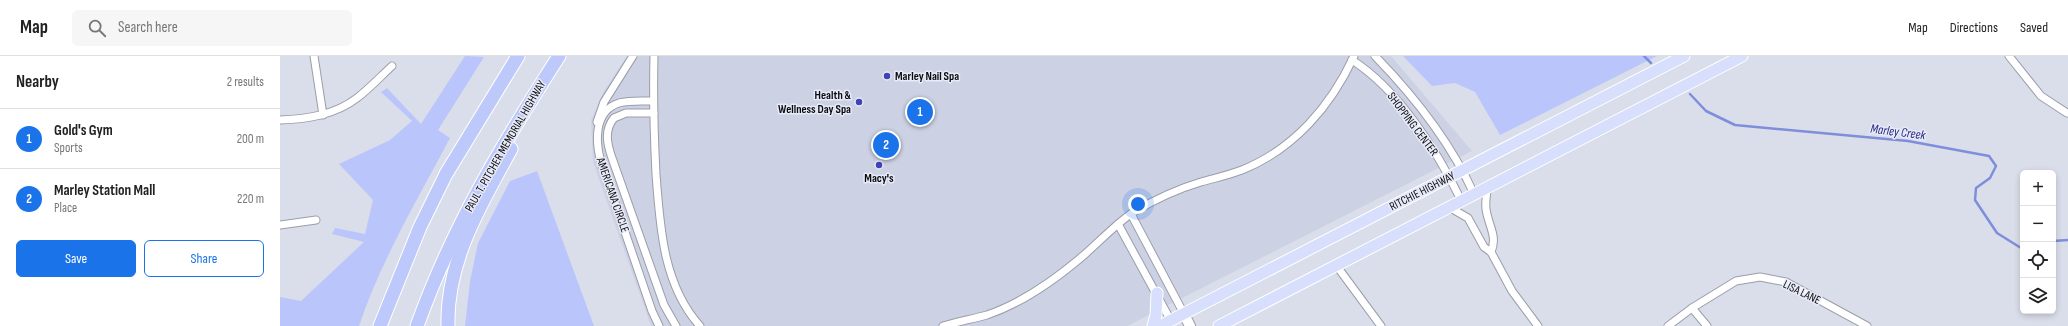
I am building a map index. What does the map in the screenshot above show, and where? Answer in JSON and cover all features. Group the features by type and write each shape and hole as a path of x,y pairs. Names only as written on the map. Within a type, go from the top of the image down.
{"highway":[{"path":"380,326 405,262 446,174 518,56"},
{"name":"PAUL T. PITCHER MEMORIAL HIGHWAY","path":"417,326 431,287 479,185 559,56"},
{"path":"448,326 450,296 464,241 549,71"}],"main road":[{"name":"RITCHIE HIGHWAY","path":"1160,326 1172,323 1184,314 1684,56"},
{"path":"1219,326 1742,56"},
{"path":"1152,326 1156,314 1157,293"},
{"path":"1184,314 1190,326"}],"street":[{"path":"314,56 323,115"},
{"path":"596,140 596,123 599,112 634,56"},
{"path":"654,56 653,100 661,236 677,290 683,304 700,326"},
{"name":"SHOPPING CENTER","path":"1375,56 1436,127 1463,170 1474,194"},
{"path":"2009,56 2041,96 2066,113"},
{"path":"942,326 987,314 1008,306 1033,292 1079,259 1118,224 1132,214 1176,191 1242,170 1280,150 1315,119 1329,99 1353,58"},
{"name":"SHOPPING CENTER","path":"1353,58 1376,77 1406,112 1435,150 1461,200"},
{"path":"280,120 323,115 357,98 392,66"},
{"name":"AMERICANA CIRCLE","path":"653,100 620,103 613,106 601,118 596,140 601,162 652,311 659,326"},
{"name":"AMERICANA CIRCLE","path":"654,113 626,113 614,118 607,131 607,139 612,158 664,305 676,326"},
{"path":"1487,187 1486,210 1491,223 1494,238 1494,246 1491,252"},
{"path":"1449,207 1468,218 1484,247 1491,252 1512,291 1538,326"},
{"path":"1132,214 1184,314"},
{"path":"280,225 316,220"},
{"path":"1118,224 1172,323"},
{"path":"1336,265 1381,326"},
{"name":"LISA LANE","path":"1668,326 1692,308 1736,281 1760,277 1786,282 1867,326"},
{"path":"1692,308 1707,326"}],"shaded area":[{"path":"465,56 484,57 438,130 450,138 389,254 368,301 359,326 280,326 280,297 301,301 364,242 332,234 335,228 365,234 373,200 339,164 390,140 412,121 381,92 387,88 421,124"},
{"path":"627,56 1391,56 1472,151 1127,326 651,326 593,162 591,120 604,91"},
{"path":"1403,56 1657,56 1500,135 1475,92 1455,83 1432,86"},
{"path":"537,171 594,326 465,326 470,281 478,243 510,181"}],"waterway":[{"path":"1644,56 1651,63"},
{"name":"Marley Creek","path":"1690,94 1706,111 1735,125 1908,141 1989,156 1996,166 1990,178 1976,188 1975,200 1997,233 2020,247"},
{"name":"Marley Creek","path":"2056,241 2068,240"}],"place":[{"name":"Marley Nail Spa","path":"887,76"},
{"name":"Health & Wellness Day Spa","path":"859,102"},
{"name":"Gold's Gym","path":"920,112"},
{"name":"Marley Station Mall","path":"886,145"},
{"name":"Macy's","path":"879,165"}]}
